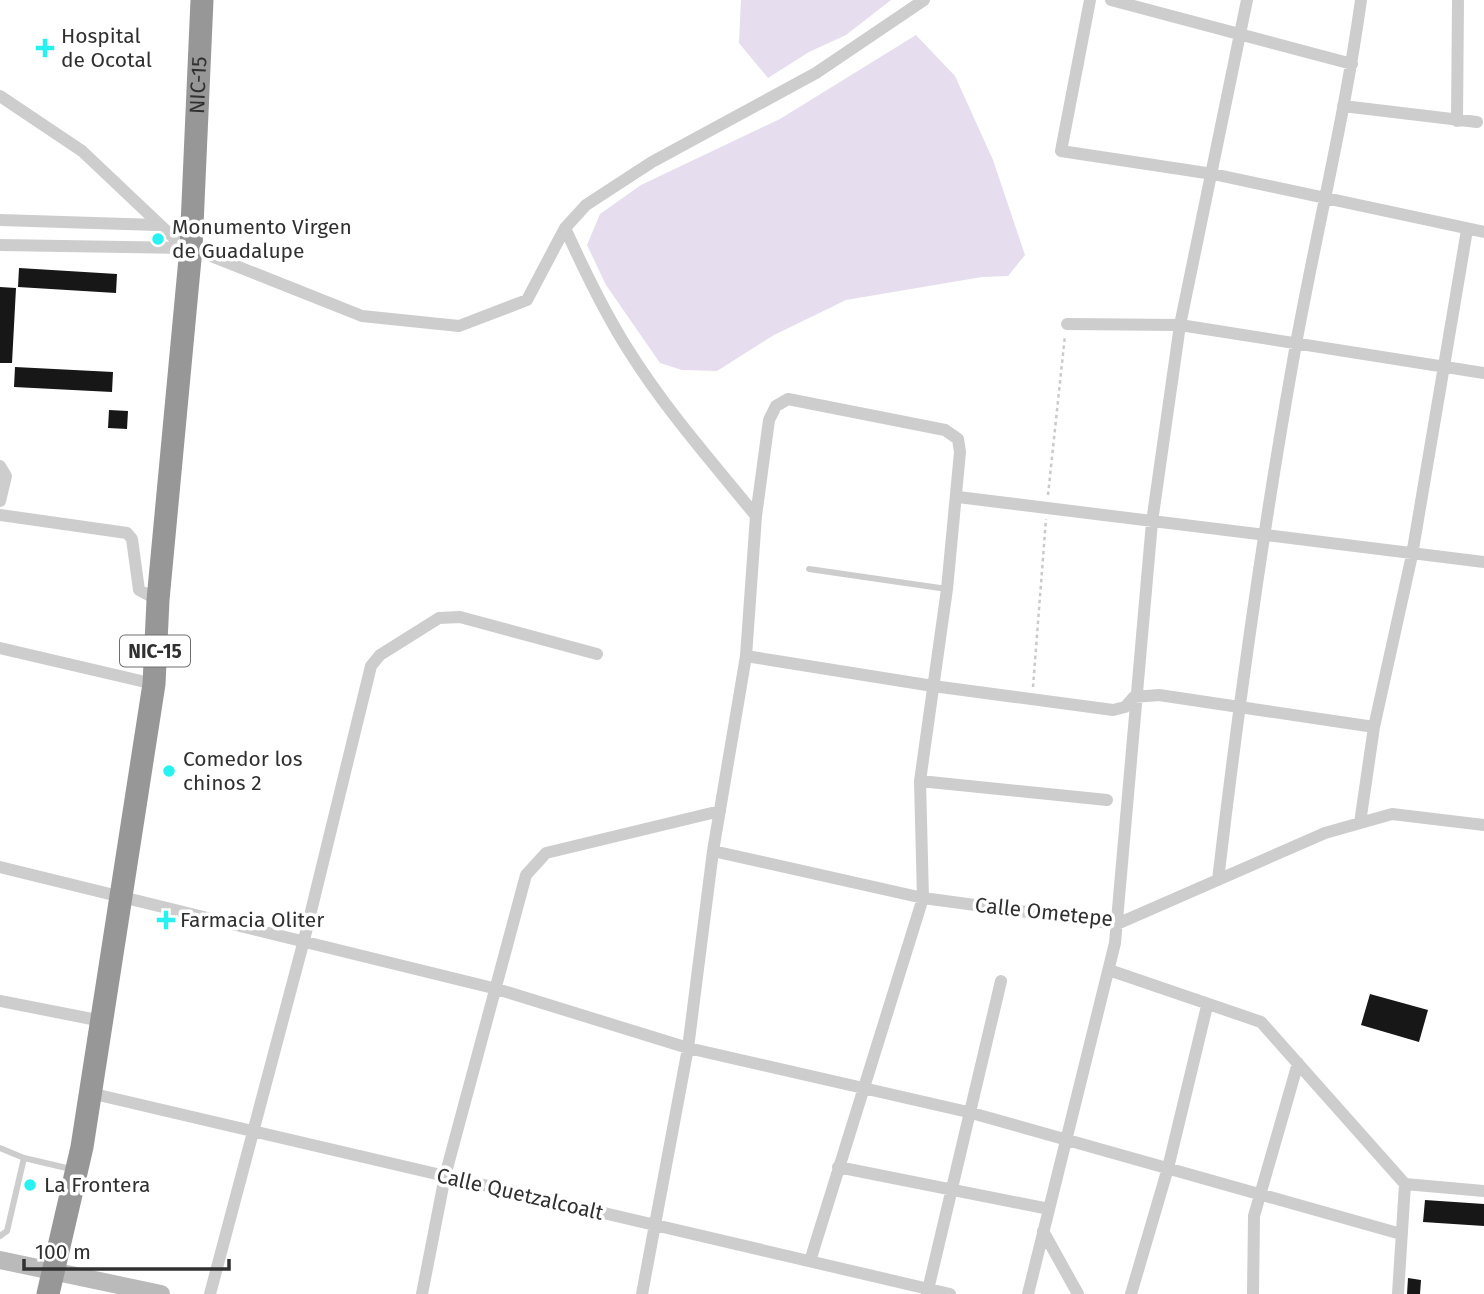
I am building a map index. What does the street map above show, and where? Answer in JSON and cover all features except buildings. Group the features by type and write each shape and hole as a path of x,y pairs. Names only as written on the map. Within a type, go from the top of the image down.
{"highway":[{"name":"NIC-15","path":"47,1286 76,1171 90,1093 153,684 158,600 191,248 202,0"}],"main road":[{"path":"0,1260 47,1286 162,1294"}],"street":[{"path":"0,96 82,151 157,225 191,248 362,316 459,326 527,300 565,228 586,205 652,162 816,73 924,0"},
{"path":"1090,0 1061,151 1213,174 1484,232"},
{"path":"1111,0 1352,64"},
{"path":"1028,1294 1109,970 1117,923 1134,697 1152,522 1180,325 1247,0"},
{"path":"1219,880 1239,704 1263,533 1296,344 1352,64 1361,0"},
{"path":"1457,121 1458,0"},
{"path":"1343,106 1477,122"},
{"path":"0,220 157,225"},
{"path":"565,228 592,287 629,352 683,426 756,516"},
{"path":"1360,823 1374,727 1412,555 1467,230"},
{"path":"0,245 191,248"},
{"path":"1066,324 1180,325 1444,369 1484,373"},
{"path":"642,1294 688,1048 713,851 746,656 756,516 769,420 776,406 788,399 945,430 958,439 958,497 920,780 923,898 862,1087 810,1262"},
{"path":"0,501 6,476 1,467"},
{"path":"958,497 1484,562"},
{"path":"0,515 127,533 132,539 139,590 158,600"},
{"path":"210,1294 304,940 371,666 380,655 439,618 460,617 597,654"},
{"path":"0,648 153,684"},
{"path":"746,656 933,686 1113,710 1125,707 1134,697 1145,694 1239,704 1374,727"},
{"path":"920,780 1107,800"},
{"path":"422,1294 446,1176 498,989 526,875 546,853 720,811"},
{"name":"Calle Ometepe","path":"713,851 923,898 1117,923 1325,833 1392,814 1484,825"},
{"path":"0,867 498,989 688,1048 968,1112 1401,1234"},
{"path":"1109,970 1207,1006 1261,1022 1405,1184 1484,1191"},
{"path":"928,1291 1001,981"},
{"path":"0,1001 102,1021"},
{"path":"1131,1294 1168,1168 1207,1006"},
{"path":"1253,1294 1254,1216 1298,1063"},
{"name":"Calle Quetzalcoalt","path":"90,1093 950,1294"},
{"path":"838,1167 1049,1209"},
{"path":"1398,1294 1405,1184"},
{"path":"1043,1231 1078,1294"}],"lane":[{"path":"809,569 947,589"},
{"path":"0,1148 24,1158 76,1171"},
{"path":"0,1236 7,1231 24,1158"}],"shaded area":[{"path":"741,0 891,0 846,35 809,52 768,78 739,43"},
{"path":"916,35 955,76 993,160 1025,255 1008,276 982,277 846,300 774,335 717,371 682,370 660,363 606,285 587,245 600,214 641,185 780,119"}],"place":[{"name":"Hospital de Ocotal","path":"45,48"},
{"name":"Monumento Virgen de Guadalupe","path":"158,239"},
{"name":"Comedor los chinos 2","path":"169,771"},
{"name":"Farmacia Oliter","path":"166,920"},
{"name":"La Frontera","path":"30,1185"}]}
